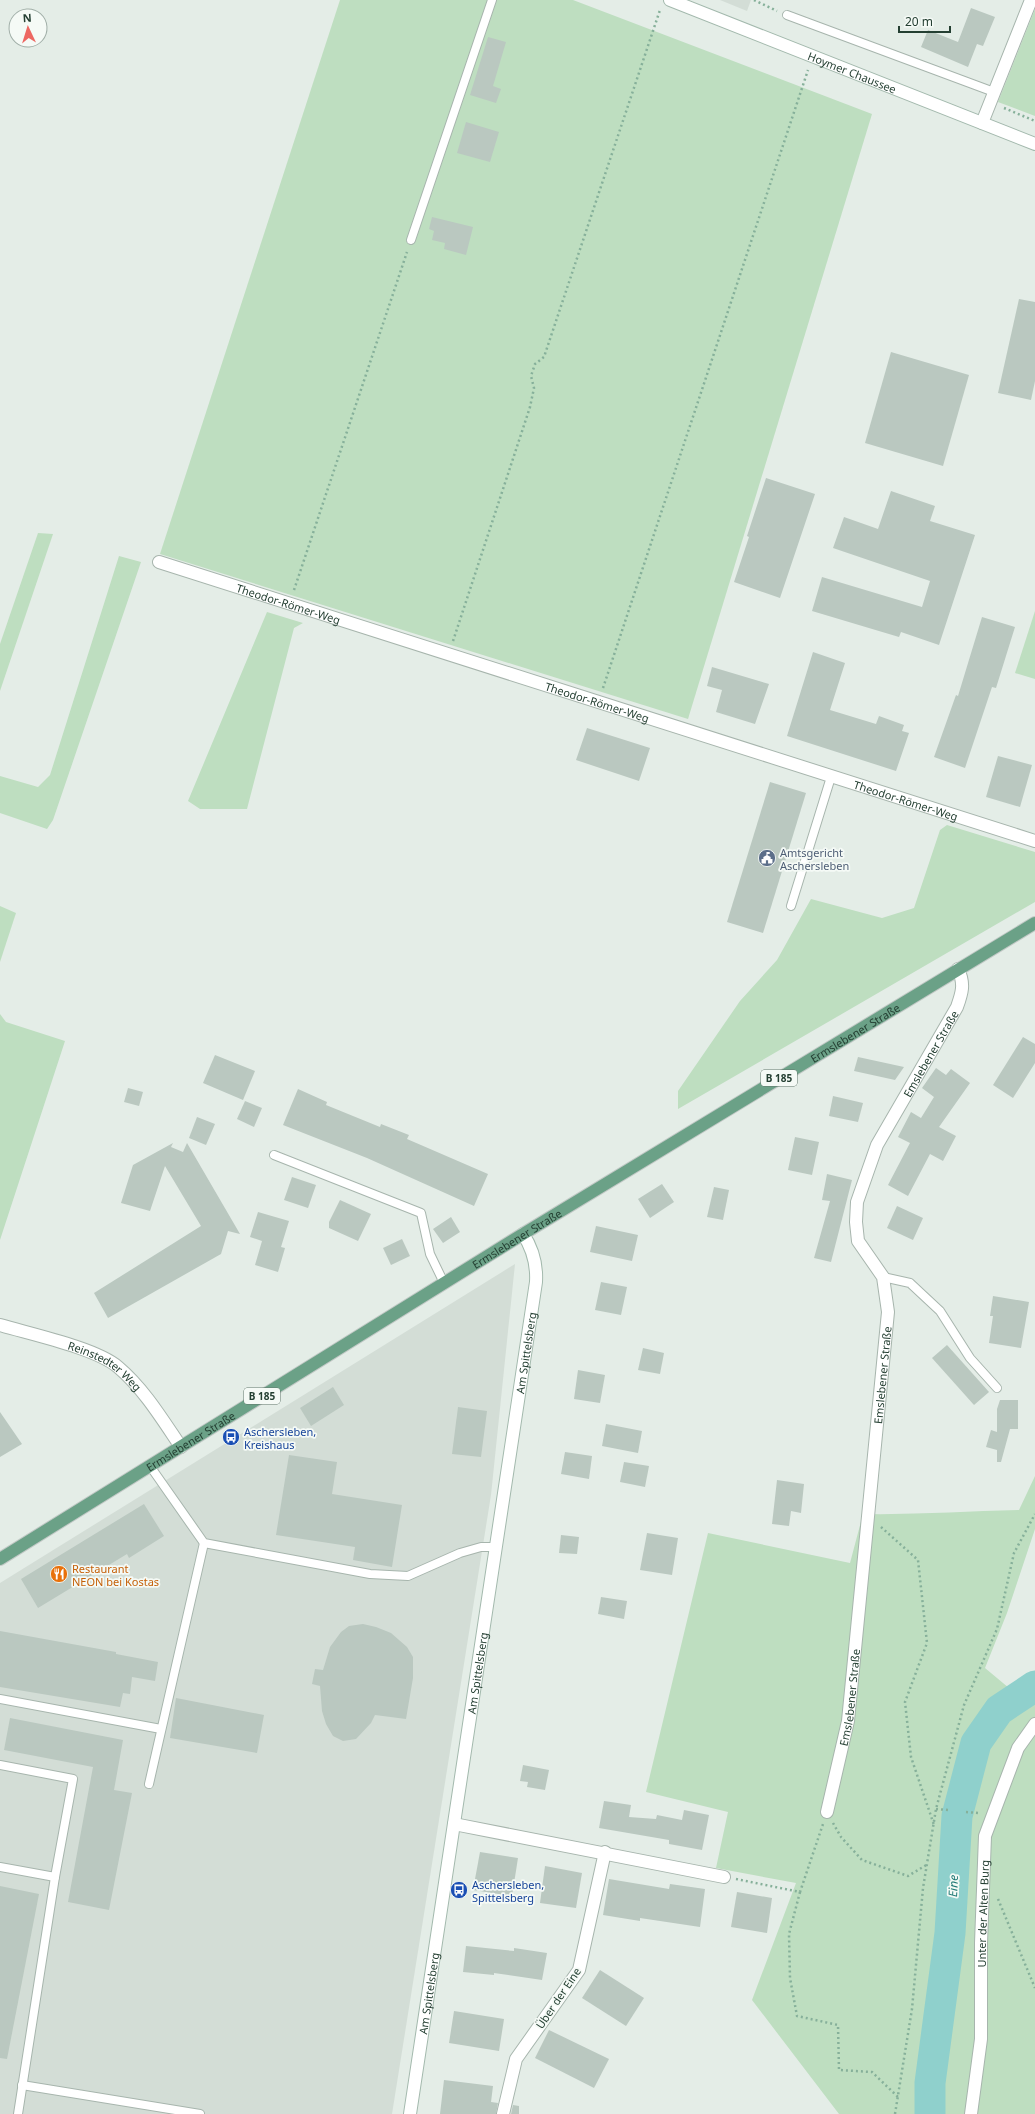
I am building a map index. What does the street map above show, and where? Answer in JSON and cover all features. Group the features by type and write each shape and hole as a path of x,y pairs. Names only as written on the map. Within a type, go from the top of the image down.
{"main road":[{"name":"Ermslebener Straße","path":"0,1559 523,1234 1035,923"}],"street":[{"path":"982,122 1031,0"},
{"name":"Hoymer Chaussee","path":"665,4 813,55 1035,144"},
{"name":"Theodor-Römer-Weg","path":"160,562 598,703 1035,841"},
{"name":"Emslebener Straße","path":"827,1812 848,1721 888,1312 883,1277 858,1241 856,1222 857,1202 878,1145 957,1007 963,989 963,979 958,969"},
{"name":"Am Spittelsberg","path":"410,2114 536,1282 536,1270 533,1254 523,1234"},
{"name":"Reinstedter Weg","path":"0,1325 92,1353 118,1366 151,1402 181,1447"},
{"name":"Unter der Alten Burg","path":"971,2114 981,2039 981,1943 985,1836 1018,1748 1035,1724"},
{"path":"454,1824 605,1852 724,1877"},
{"name":"Über der Eine","path":"503,2114 516,2059 580,1970 605,1852"}],"lane":[{"path":"411,240 492,0"},
{"path":"787,15 992,98"},
{"path":"791,906 831,777"},
{"path":"274,1155 421,1214 430,1254 444,1283"},
{"path":"883,1277 910,1283 940,1311 970,1358 997,1388"},
{"path":"150,1466 204,1543 370,1574 408,1576 460,1553 481,1547 495,1547"},
{"path":"149,1784 204,1543"},
{"path":"0,1699 161,1729"},
{"path":"0,1765 74,1779 55,1877 18,2114"},
{"path":"0,1867 55,1877"},
{"path":"22,2085 200,2114"}],"path":[{"path":"754,0 787,15"},
{"path":"448,655 530,407 534,388 531,376 535,364 544,357 665,4"},
{"path":"598,703 813,55"},
{"path":"992,98 1035,121"},
{"path":"290,604 411,240"},
{"path":"895,2114 912,2009 923,1888 935,1827 936,1809 964,1705 997,1629 1014,1553 1035,1514"},
{"path":"869,1517 918,1560 927,1643 905,1702 911,1757 935,1827"},
{"path":"936,1809 949,1810"},
{"path":"827,1812 841,1837 862,1860 908,1876 928,1864"},
{"path":"827,1812 800,1892 789,1934 790,1978 797,2016 838,2025 839,2070 872,2072 898,2097"},
{"path":"724,1877 800,1892"},
{"path":"996,1894 1035,1988"}],"shaded area":[{"path":"720,0 751,0 747,11"},
{"path":"515,1264 491,1495 392,2114 0,2114 0,1583"}],"green space":[{"path":"340,0 573,0 872,114 688,719 160,554"},
{"path":"1035,9 1035,116 998,102"},
{"path":"38,533 53,534 0,691 0,644"},
{"path":"119,556 141,562 53,820 47,829 0,813 0,776 38,787 50,775"},
{"path":"1035,611 1035,679 1015,673"},
{"path":"267,612 303,623 294,628 247,809 200,809 188,801"},
{"path":"947,825 1035,852 1035,902 678,1109 678,1091 740,1001 777,960 811,899 882,918 914,908 940,830"},
{"path":"0,906 16,913 0,962"},
{"path":"0,1014 6,1022 65,1041 0,1240"},
{"path":"1035,1476 1035,1529 1007,1613 985,1668 1015,1693 1035,1671 1035,2114 839,2114 752,2000 796,1883 716,1868 728,1812 646,1792 708,1533 850,1563 863,1514 1019,1510"}],"building":[{"path":"971,8 995,17 983,46 977,44 968,67 921,47 928,30 958,42"},
{"path":"488,37 506,42 493,86 501,89 496,103 470,95"},
{"path":"466,122 499,132 490,162 457,153"},
{"path":"432,217 473,227 466,255 444,249 445,243 432,240 434,231 429,229"},
{"path":"1019,299 1035,302 1035,381 1031,400 998,393"},
{"path":"891,352 969,375 943,466 865,443"},
{"path":"766,478 815,494 780,598 734,582"},
{"path":"891,491 935,506 930,521 975,535 939,645 901,632 899,637 812,611 822,577 922,607 930,581 833,548 844,517 878,529"},
{"path":"982,617 1015,627 996,688 992,687 965,768 934,757 956,695 958,696"},
{"path":"813,652 845,663 830,710 876,724 879,716 904,725 902,731 909,733 896,771 787,736"},
{"path":"712,667 769,684 755,724 716,712 722,690 707,686"},
{"path":"587,728 650,748 639,781 576,760"},
{"path":"998,756 1032,765 1020,807 986,797"},
{"name":"Amtsgericht Aschersleben","path":"770,782 806,793 763,933 727,922"},
{"path":"1023,1037 1035,1044 1035,1063 1013,1098 993,1085"},
{"path":"215,1055 255,1071 243,1100 203,1083"},
{"path":"858,1057 904,1067 895,1080 854,1071"},
{"path":"936,1068 946,1075 951,1069 970,1083 939,1127 956,1136 943,1161 930,1154 908,1196 888,1185 910,1143 898,1137 911,1112 921,1118 934,1097 922,1088"},
{"path":"128,1088 143,1092 139,1106 124,1102"},
{"path":"298,1089 327,1102 326,1105 380,1127 381,1124 409,1135 407,1139 488,1174 474,1206 367,1158 283,1125"},
{"path":"833,1096 863,1103 858,1122 829,1116"},
{"path":"245,1101 262,1108 254,1127 237,1119"},
{"path":"197,1117 215,1124 206,1145 189,1138"},
{"path":"795,1137 819,1142 812,1175 788,1170"},
{"path":"173,1143 171,1147 183,1152 187,1143 240,1234 228,1231 221,1254 108,1318 94,1293 201,1226 165,1166 150,1211 121,1203 133,1165"},
{"path":"827,1174 852,1180 831,1262 814,1258 830,1201 822,1200"},
{"path":"292,1177 316,1185 308,1208 284,1200"},
{"path":"662,1184 674,1202 650,1218 638,1199"},
{"path":"714,1187 729,1190 723,1220 707,1217"},
{"path":"340,1200 371,1214 358,1241 329,1228 329,1222"},
{"path":"897,1206 923,1218 913,1240 887,1228"},
{"path":"258,1212 289,1221 281,1247 285,1248 278,1272 255,1265 262,1241 250,1237"},
{"path":"451,1217 460,1232 443,1243 433,1229"},
{"path":"596,1226 638,1235 632,1261 590,1252"},
{"path":"402,1239 410,1256 391,1265 383,1248"},
{"path":"601,1282 627,1287 621,1315 595,1310"},
{"path":"993,1296 1029,1302 1021,1348 989,1343 993,1316 990,1316"},
{"path":"947,1345 989,1392 974,1405 932,1358"},
{"path":"643,1348 664,1353 660,1374 638,1370"},
{"path":"578,1370 605,1375 600,1403 574,1399"},
{"path":"333,1387 344,1405 311,1426 300,1408"},
{"path":"1000,1400 1018,1400 1018,1429 1010,1429 1001,1462 997,1462 997,1450 986,1447 991,1430 997,1432 997,1409"},
{"path":"458,1407 487,1411 481,1457 452,1454"},
{"path":"0,1412 22,1444 0,1457"},
{"path":"606,1424 642,1431 638,1453 602,1446"},
{"path":"565,1452 592,1456 589,1479 561,1474"},
{"path":"289,1455 337,1462 332,1494 402,1505 392,1567 353,1560 355,1547 276,1535"},
{"path":"624,1462 649,1466 645,1487 620,1482"},
{"path":"777,1480 804,1484 801,1513 791,1511 789,1526 772,1524"},
{"path":"144,1504 164,1536 129,1558 127,1554 38,1608 21,1579"},
{"path":"647,1533 678,1538 672,1575 640,1570"},
{"path":"561,1535 579,1537 577,1554 559,1553"},
{"path":"601,1597 627,1601 624,1619 598,1614"},
{"path":"363,1624 391,1633 407,1647 413,1657 413,1678 406,1719 375,1715 371,1723 356,1739 343,1741 333,1736 326,1724 322,1711 320,1686 312,1684 315,1669 323,1670 330,1647 341,1632 349,1626"},
{"path":"0,1631 116,1652 116,1654 158,1662 155,1681 132,1677 130,1694 123,1693 120,1707 0,1687"},
{"path":"176,1698 264,1715 257,1753 170,1738"},
{"path":"10,1718 123,1740 114,1790 132,1793 109,1910 68,1902 93,1767 4,1750"},
{"path":"523,1765 549,1770 545,1790 527,1787 528,1782 520,1781"},
{"path":"604,1801 631,1805 629,1817 656,1819 657,1815 682,1820 684,1810 709,1815 702,1850 669,1844 669,1840 599,1828"},
{"path":"480,1852 518,1858 512,1896 473,1890"},
{"path":"545,1866 582,1873 576,1908 540,1903"},
{"path":"609,1879 669,1889 670,1884 705,1889 700,1927 640,1918 640,1921 603,1915"},
{"path":"0,1886 39,1894 7,2059 0,2058"},
{"path":"737,1892 772,1898 767,1933 731,1927"},
{"path":"466,1946 514,1951 514,1948 547,1953 542,1980 494,1973 494,1975 463,1972"},
{"path":"600,1970 644,1998 626,2026 582,1998"},
{"path":"454,2011 504,2019 499,2051 449,2043"},
{"path":"549,2030 609,2059 594,2088 535,2058"},
{"path":"444,2080 493,2086 491,2102 498,2103 496,2114 440,2114"},
{"path":"513,2105 519,2106 519,2114 511,2114"}],"waterway":[{"name":"Eine","path":"930,2114 930,2083 950,1933 957,1816 976,1743 999,1710 1035,1686"}],"place":[{"name":"Amtsgericht Aschersleben","path":"767,858"},
{"name":"Aschersleben, Kreishaus","path":"231,1437"},
{"name":"Restaurant NEON bei Kostas","path":"59,1574"},
{"name":"Aschersleben, Spittelsberg","path":"459,1890"}]}
